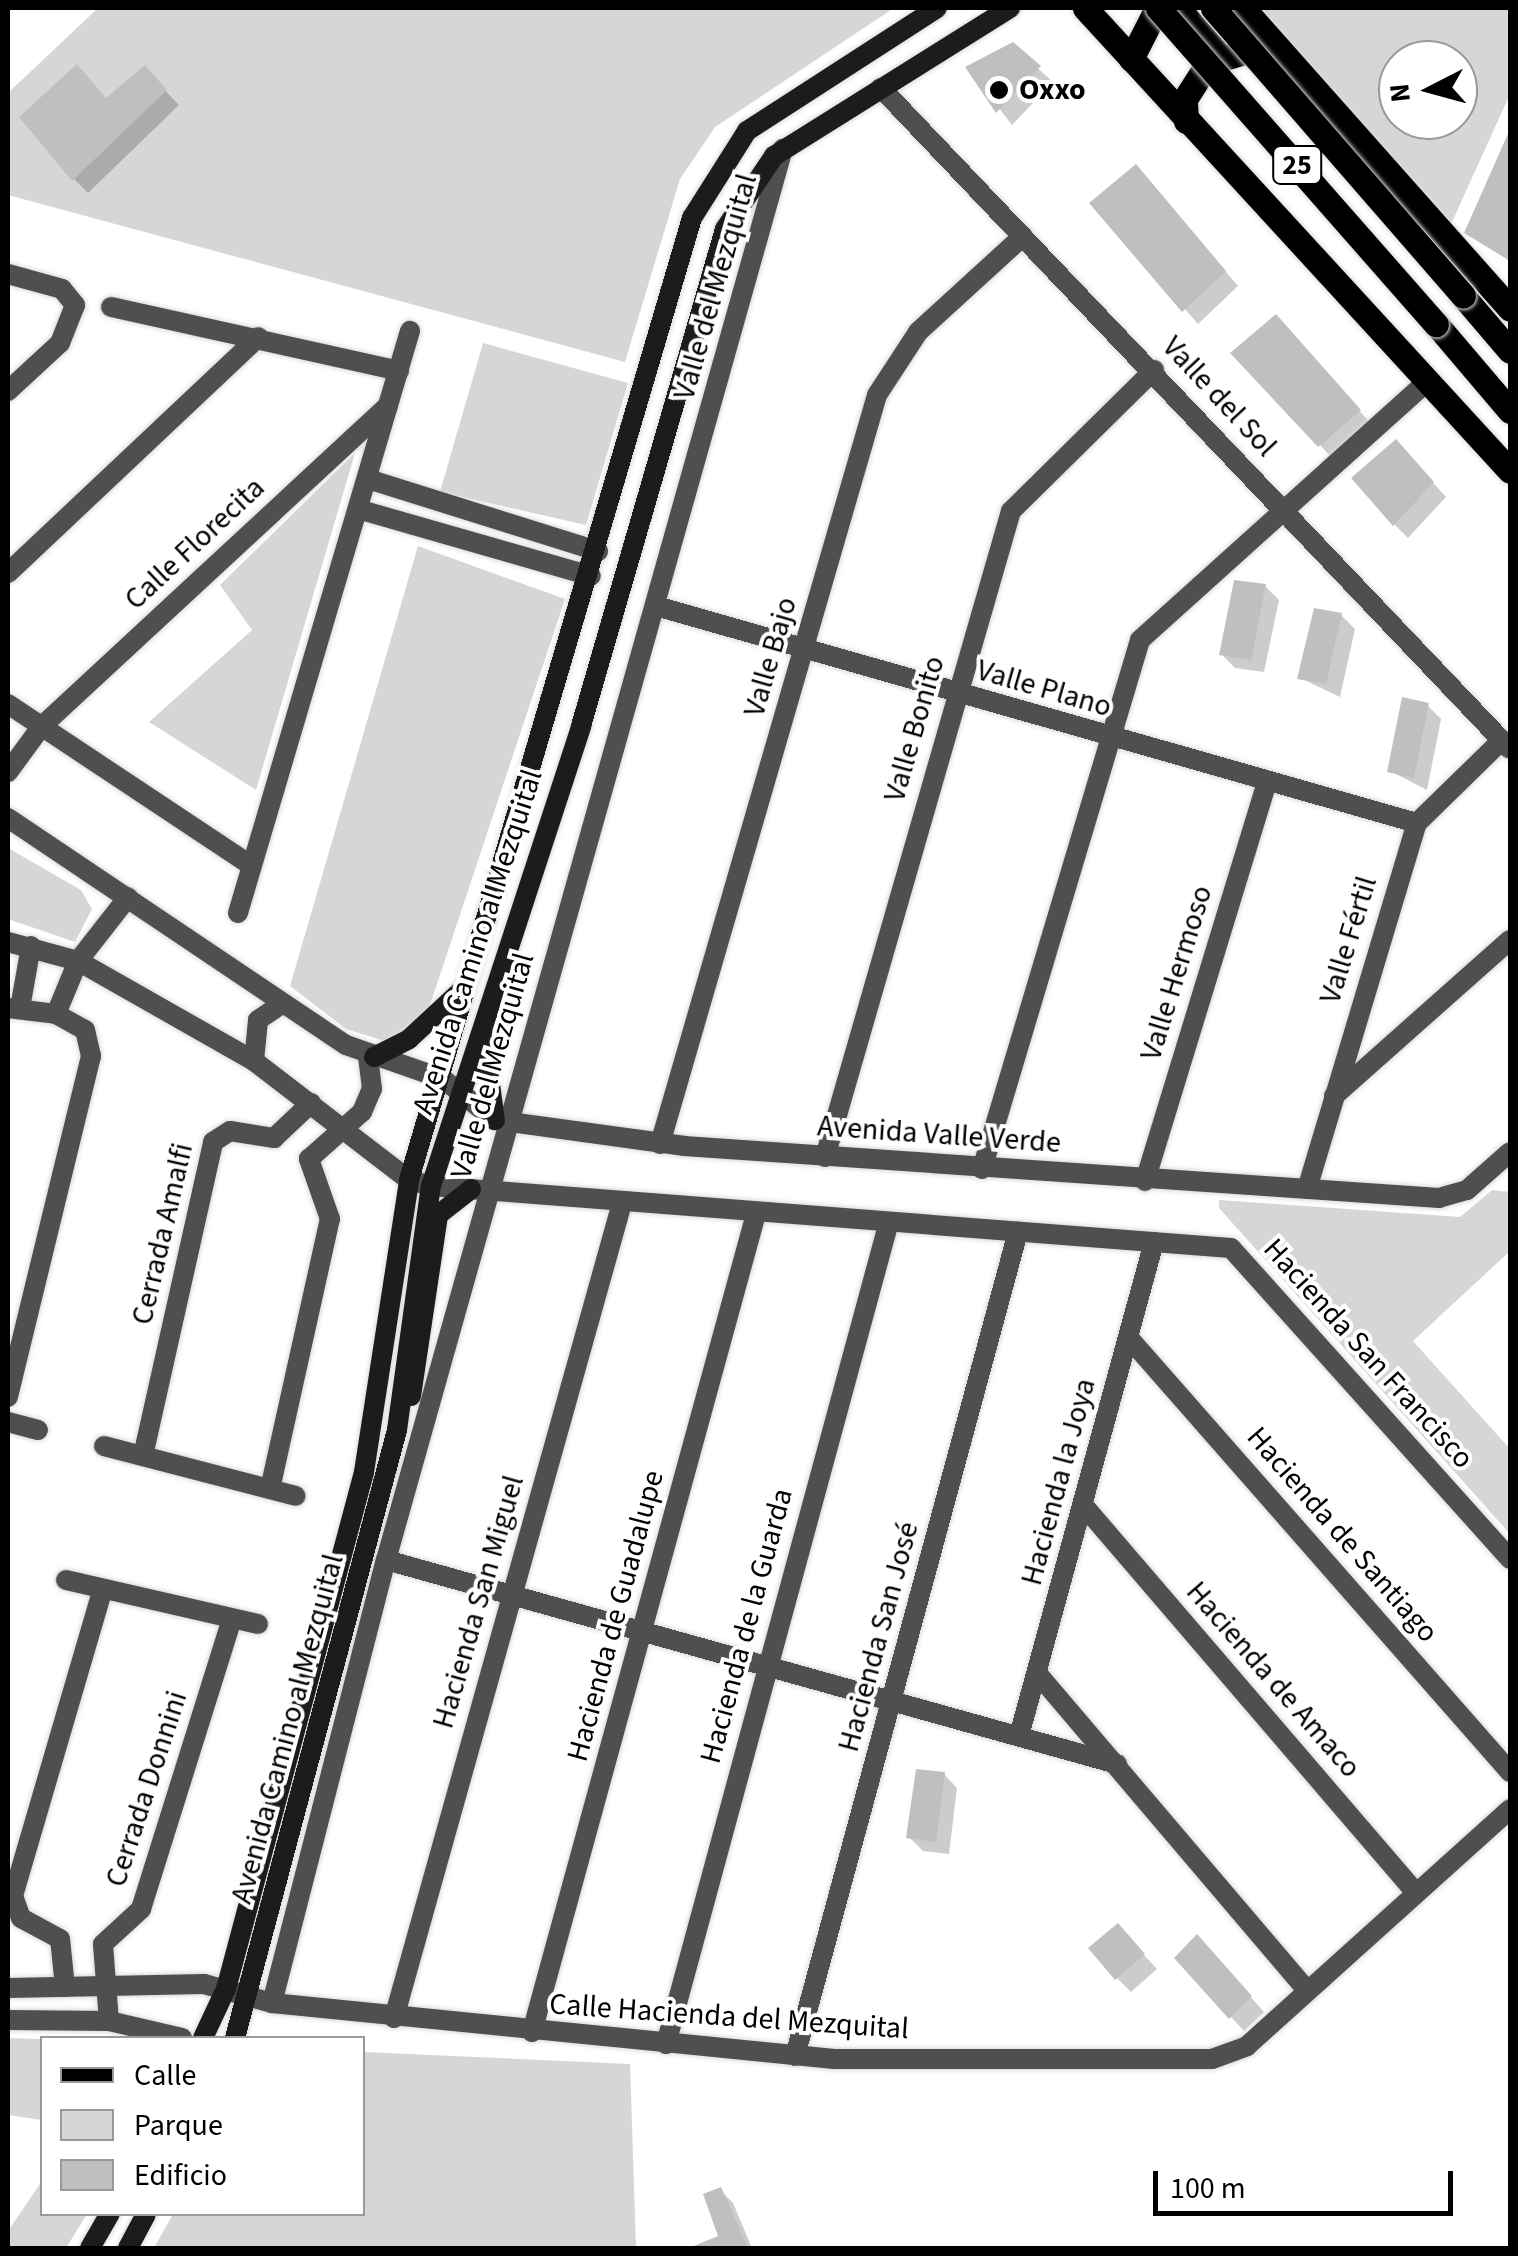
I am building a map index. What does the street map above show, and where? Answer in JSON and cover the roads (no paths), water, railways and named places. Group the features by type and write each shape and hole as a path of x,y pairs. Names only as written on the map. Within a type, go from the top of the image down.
{"main road":[{"name":"Avenida Camino al Mezquital","path":"203,2036 226,1989 364,1472 409,1180 706,185 747,131 938,8"},
{"name":"Avenida Camino al Mezquital","path":"237,2036 250,1998 397,1430 431,1186 457,1090 634,545 725,229 755,175 784,148 1010,8"},
{"path":"1085,8 1510,471"},
{"path":"1131,59 1157,8"},
{"name":"25","path":"1157,8 1510,412"},
{"path":"1178,8 1220,56"},
{"name":"25","path":"1213,8 1510,351"},
{"path":"1243,8 1510,309"},
{"path":"1186,121 1192,82 1220,56 1276,45"},
{"path":"616,599 617,571 634,545"},
{"path":"598,551 617,571"},
{"path":"591,576 617,571"},
{"path":"371,1056 409,1039 465,986"},
{"path":"486,1001 482,1049 501,1122"},
{"path":"397,1430 423,1352 438,1215 480,1190"},
{"path":"90,2248 109,2216"},
{"path":"128,2248 145,2216"}],"street":[{"name":"Valle del Sol","path":"881,88 1154,370 1506,744"},
{"name":"Valle del Mezquital","path":"272,2004 480,1190 656,606 784,148"},
{"name":"Valle Bajo","path":"660,1144 894,360 1023,236"},
{"path":"8,274 62,289 74,306 60,343 8,391"},
{"path":"111,307 399,371"},
{"path":"238,913 370,480 410,331"},
{"path":"8,574 258,337"},
{"name":"Valle Bonito","path":"826,1158 1000,542 1025,488 1154,370"},
{"path":"982,1169 1110,740 1150,626 1427,382"},
{"name":"Calle Florecita","path":"8,772 41,726 389,405"},
{"path":"370,480 598,551"},
{"path":"452,537 462,508"},
{"path":"361,510 591,576"},
{"name":"Valle Plano","path":"656,606 1110,740 1417,823"},
{"path":"8,704 250,865"},
{"name":"Valle Fértil","path":"1307,1189 1417,823 1506,744"},
{"name":"Valle Hermoso","path":"1146,1180 1266,784"},
{"path":"8,818 282,1004 371,1056 438,1078 501,1122"},
{"path":"56,1014 78,961 128,897"},
{"path":"1332,1098 1510,940"},
{"path":"8,942 78,961 254,1061 409,1180 431,1186 888,1225 1154,1242"},
{"path":"8,1397 91,1056 85,1030 56,1014 14,1008 32,946"},
{"path":"254,1061 258,1020 282,1004"},
{"path":"270,1489 330,1220 309,1159 343,1127 372,1089 371,1056"},
{"name":"Cerrada Amalfi","path":"144,1456 213,1142 230,1131 274,1138 311,1103"},
{"name":"Avenida Valle Verde","path":"501,1122 660,1144 826,1158 1452,1196 1510,1152"},
{"name":"Hacienda San Miguel","path":"394,2018 622,1204"},
{"name":"Hacienda de Guadalupe","path":"532,2032 756,1214"},
{"name":"Hacienda de la Guarda","path":"666,2044 888,1225"},
{"name":"Hacienda San José","path":"795,2056 1018,1232"},
{"name":"Hacienda la Joya","path":"1019,1736 1154,1242"},
{"name":"Hacienda San Francisco","path":"1154,1242 1231,1248 1246,1260 1510,1558"},
{"name":"Hacienda de Santiago","path":"1129,1338 1510,1772"},
{"path":"8,1422 38,1430"},
{"path":"104,1446 296,1496"},
{"name":"Hacienda de Amaco","path":"1084,1506 1416,1894"},
{"path":"386,1560 1117,1764"},
{"path":"66,1580 258,1624"},
{"path":"65,1986 60,1939 21,1918 13,1896 103,1589"},
{"name":"Cerrada Donnini","path":"109,2022 102,1944 141,1909 232,1619"},
{"path":"1037,1673 1307,1990 1510,1809"},
{"name":"Calle Hacienda del Mezquital","path":"8,1988 226,1989 272,2004 532,2032 795,2056 1000,2063 1232,2055 1307,1990"},
{"path":"8,2020 109,2022 173,2036"}],"place":[{"name":"Oxxo","path":"999,90"}]}
